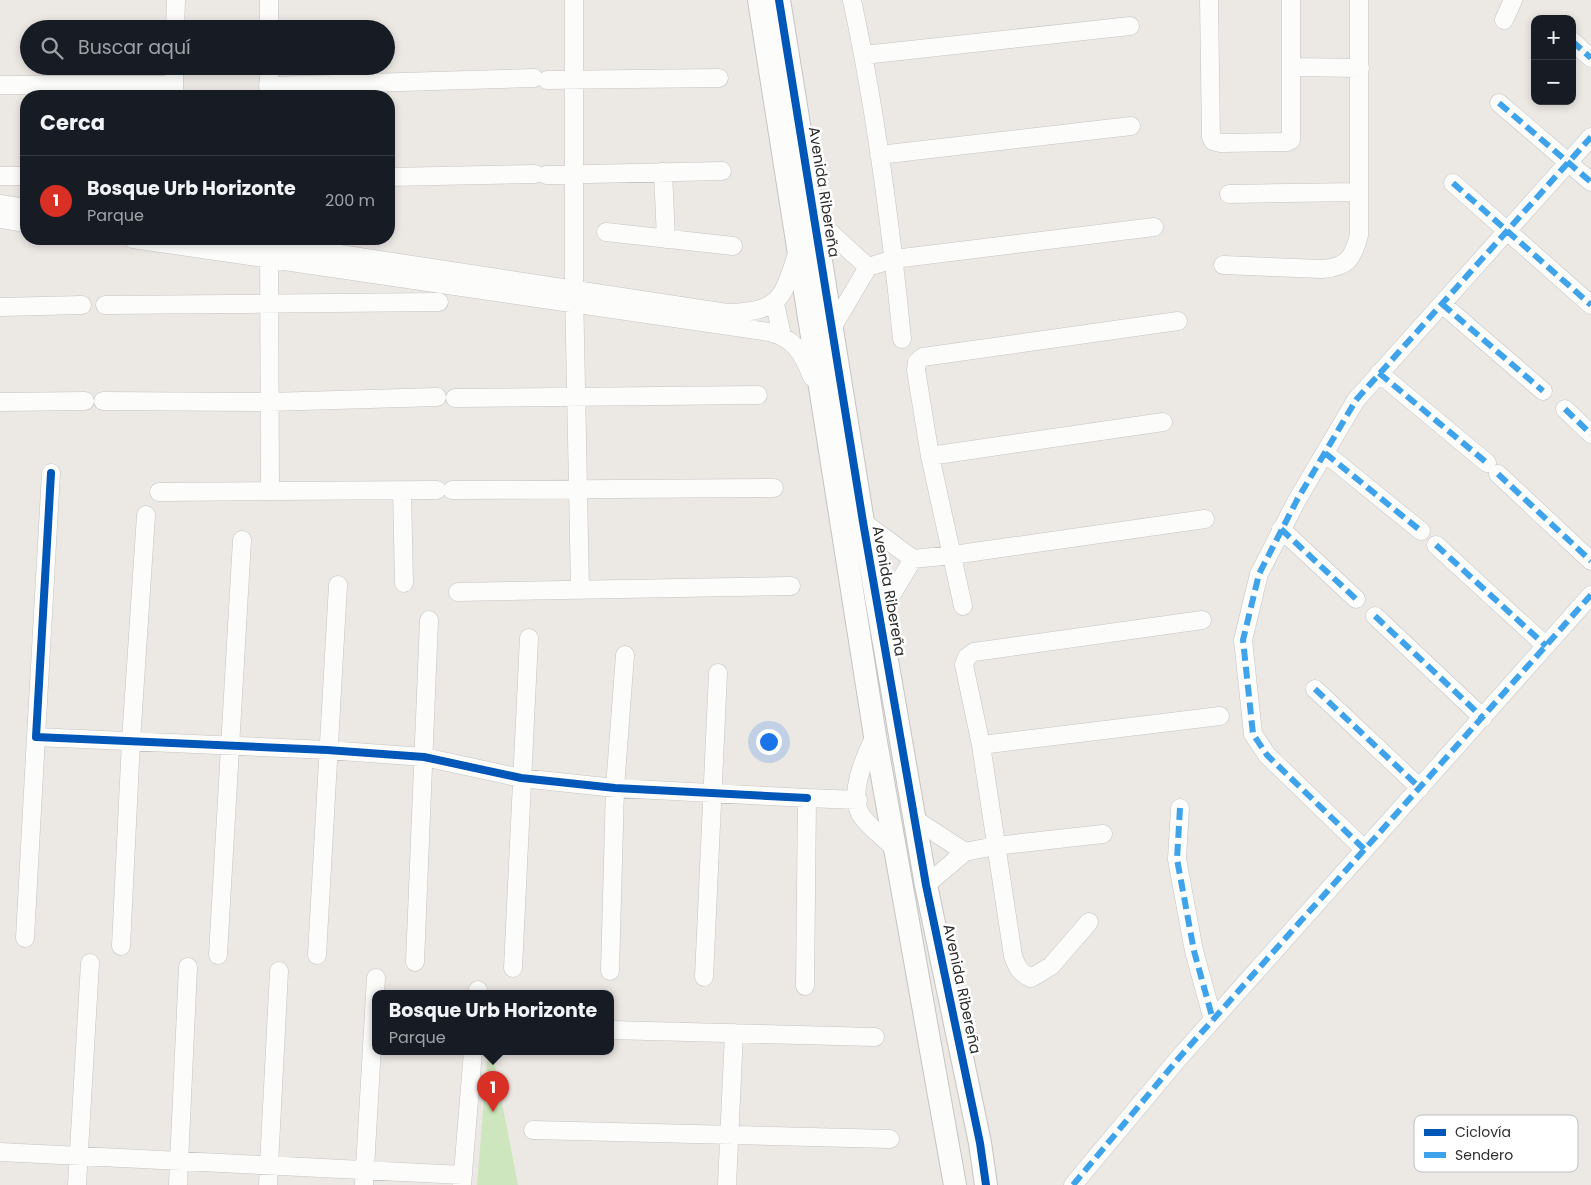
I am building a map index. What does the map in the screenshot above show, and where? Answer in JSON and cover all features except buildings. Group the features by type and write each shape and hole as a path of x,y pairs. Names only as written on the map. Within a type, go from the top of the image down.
{"street":[{"path":"175,20 176,0"},
{"path":"269,0 269,20"},
{"path":"574,0 574,296 577,396 576,490 580,589"},
{"path":"759,0 875,736 955,1185"},
{"name":"Avenida Ribereña","path":"779,0 863,522 926,885 980,1143 986,1185"},
{"path":"852,0 864,55 879,155 894,259 902,339"},
{"path":"1209,0 1213,141 1221,143 1287,142 1291,140 1291,0"},
{"path":"1223,265 1338,268 1348,262 1356,247 1359,235 1359,0"},
{"path":"1504,20 1513,0"},
{"path":"864,55 1130,26"},
{"path":"1576,45 1591,58"},
{"path":"1292,67 1360,68"},
{"path":"0,85 174,90 174,75"},
{"path":"268,90 269,75"},
{"path":"291,90 541,79 719,78"},
{"path":"1499,103 1591,182"},
{"path":"879,155 1131,126"},
{"path":"1364,849 1267,755 1254,734 1243,640 1259,574 1281,530 1356,400 1591,137"},
{"path":"395,177 722,171"},
{"path":"663,172 666,239"},
{"path":"0,176 20,176"},
{"path":"1453,183 1591,305"},
{"path":"1228,194 1358,192"},
{"path":"0,204 20,207"},
{"path":"814,218 868,267"},
{"path":"0,219 20,222"},
{"path":"832,328 868,267 894,259 1154,227"},
{"path":"606,232 732,246"},
{"path":"250,245 269,246 574,296 782,335 797,346 805,358 821,401"},
{"path":"269,246 268,402 270,491"},
{"path":"574,296 727,313 749,312 774,304 784,294 799,248"},
{"path":"105,305 439,302"},
{"path":"774,304 782,335"},
{"path":"1442,304 1543,391"},
{"path":"0,307 82,305"},
{"path":"963,606 930,456 916,362 923,357 1178,321"},
{"path":"1379,373 1492,469 1591,561"},
{"path":"103,401 268,402 577,396 758,395"},
{"path":"0,402 85,401"},
{"path":"1564,409 1591,434"},
{"path":"930,456 1163,422"},
{"path":"1325,453 1422,531"},
{"path":"25,938 51,472"},
{"path":"159,492 774,488"},
{"path":"402,491 404,583"},
{"path":"121,946 131,741 146,515"},
{"path":"863,522 913,559 953,556 1205,519"},
{"path":"1281,530 1356,599"},
{"path":"218,954 242,540"},
{"path":"1436,545 1546,646"},
{"path":"880,614 913,559"},
{"path":"317,955 327,750 338,585"},
{"path":"458,592 791,586"},
{"path":"1073,1185 1213,1020 1591,595"},
{"path":"1375,616 1483,718"},
{"path":"415,962 429,620"},
{"path":"1089,922 1051,966 1031,978 1022,974 1013,956 981,746 964,665 967,657 974,652 1202,620"},
{"path":"513,968 529,638"},
{"path":"610,972 615,788 625,655"},
{"path":"704,977 718,673"},
{"path":"1315,689 1420,788"},
{"path":"981,746 1220,716"},
{"path":"875,736 860,770 857,784 858,800 862,816 894,848"},
{"path":"36,737 327,750 424,757 521,778 615,788 858,800"},
{"path":"805,986 807,798"},
{"path":"1180,808 1177,859 1194,951 1213,1020"},
{"path":"916,820 965,852"},
{"path":"926,885 965,852 995,846 1103,834"},
{"path":"77,1185 90,963"},
{"path":"178,1185 188,967"},
{"path":"268,1185 279,971"},
{"path":"375,990 376,978"},
{"path":"614,1030 875,1037"},
{"path":"727,1185 734,1033"},
{"path":"365,1178 372,1051"},
{"path":"0,1152 269,1167 365,1178 462,1180 473,1055"},
{"path":"533,1130 890,1139"},
{"path":"980,1143 998,1185"}],"green space":[{"path":"488,1055 493,1055 518,1185 477,1185"}],"marked path":[{"path":"1576,45 1591,58"},
{"path":"1499,103 1591,182"},
{"path":"1364,849 1267,755 1253,734 1243,640 1259,574 1297,500 1356,400 1591,137"},
{"path":"1453,183 1591,305"},
{"path":"1442,304 1543,391"},
{"path":"1379,373 1487,463"},
{"path":"1565,409 1591,434"},
{"path":"1325,453 1421,531"},
{"path":"1498,474 1591,561"},
{"path":"1281,529 1356,599"},
{"path":"1436,545 1546,646"},
{"path":"1073,1185 1178,1059 1591,595"},
{"path":"1375,616 1483,718"},
{"path":"1315,689 1420,788"},
{"path":"1180,808 1177,859 1194,951 1213,1020"}],"cycle path":[{"path":"779,0 863,522 926,885 980,1143 986,1185"},
{"path":"51,473 36,737 327,750 424,757 521,778 615,788 807,798"}],"place":[{"name":"Bosque Urb Horizonte","path":"493,1112"}]}
